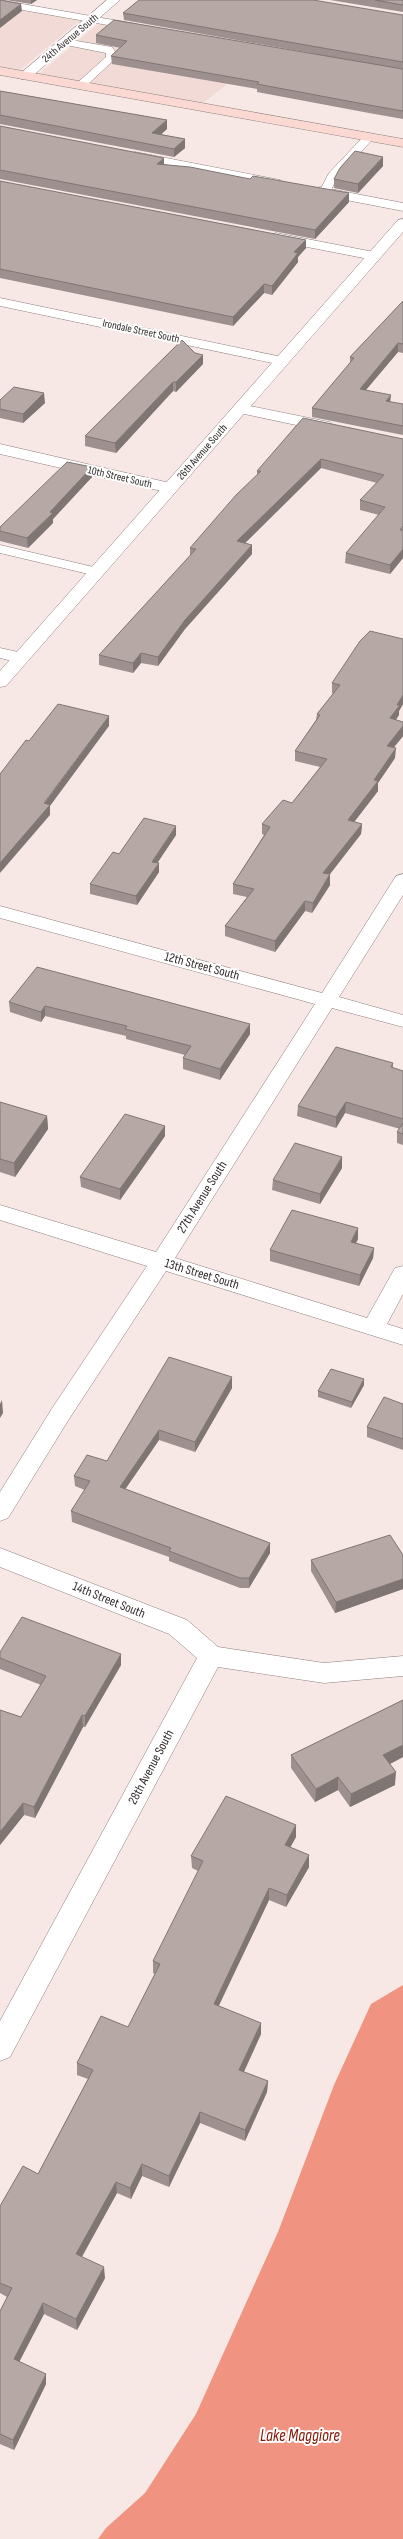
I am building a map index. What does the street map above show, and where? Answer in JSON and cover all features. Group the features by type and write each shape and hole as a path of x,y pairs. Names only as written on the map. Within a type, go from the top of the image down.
{"main road":[{"path":"0,71 403,143"}],"street":[{"name":"24th Avenue South","path":"25,76 114,0"},
{"path":"124,153 294,186"},
{"path":"309,189 403,208"},
{"name":"26th Avenue South","path":"0,682 403,223"},
{"path":"265,235 374,256"},
{"name":"Irondale Street South","path":"0,302 282,361"},
{"path":"240,409 341,430"},
{"name":"10th Street South","path":"0,450 170,488"},
{"path":"0,653 21,658"},
{"name":"27th Avenue South","path":"0,1512 61,1412 161,1262 403,880"},
{"name":"12th Street South","path":"0,912 328,999 403,1021"},
{"name":"13th Street South","path":"0,1212 403,1337"},
{"path":"373,1328 403,1274"},
{"name":"14th Street South","path":"0,1557 178,1628 211,1656"},
{"path":"211,1656 324,1673 403,1666"},
{"name":"28th Avenue South","path":"0,2048 211,1656"}],"lane":[{"path":"0,3 147,28"},
{"path":"65,42 108,50 112,53 111,58 81,86"},
{"path":"325,192 333,175 369,137"},
{"path":"0,549 97,572"}],"shaded area":[{"path":"0,5 81,19 20,70 0,67"},
{"path":"100,22 270,51 203,103 39,74"}],"water":[{"name":"Lake Maggiore","path":"403,1985 403,2539 98,2539 106,2528 145,2493 196,2414 278,2232 334,2085 371,2004"}],"building":[{"path":"0,0 21,4 0,20"},
{"path":"139,0 313,0 403,15 403,62 123,13"},
{"path":"375,0 403,0 403,5"},
{"path":"114,20 403,69 403,111 257,84 259,82 111,56 127,41 96,35"},
{"path":"0,91 167,120 152,133 185,139 174,149 0,115"},
{"path":"0,126 164,158 157,164 190,167 250,179 253,176 349,193 315,230 0,170"},
{"path":"355,151 383,157 358,184 334,179 340,168"},
{"path":"0,181 306,240 294,252 298,253 272,286 264,284 233,317 0,269"},
{"path":"403,301 403,344 398,343 360,389 391,395 386,401 403,404 403,426 312,408 354,358 350,357"},
{"path":"182,340 195,353 203,355 176,382 173,382 115,443 85,436"},
{"path":"14,387 44,393 23,414 0,409 0,400"},
{"path":"303,418 403,439 403,526 400,530 403,530 403,549 390,565 346,553 385,507 360,500 384,475 321,459 237,541 252,545 185,620 158,657 141,653 133,663 99,655 196,549 190,548 236,495 261,471 257,471"},
{"path":"67,462 92,467 50,512 53,513 27,538 0,531 0,527"},
{"path":"370,631 403,639 403,695 397,705 400,705 390,718 403,722 403,726 387,746 396,748 374,780 378,781 348,820 362,824 323,873 330,874 313,903 305,901 275,941 225,926 254,889 233,884 270,827 262,824 283,800 292,803 327,759 295,751 320,715 317,714 340,685 332,683 360,641"},
{"path":"58,704 109,716 44,803 50,805 0,863 0,774 26,740 29,741"},
{"path":"144,818 176,826 152,862 159,863 136,896 90,884 113,852 119,854"},
{"path":"37,967 250,1024 220,1069 183,1058 191,1046 125,1029 127,1026 45,1006 41,1012 9,1002"},
{"path":"336,1047 393,1063 391,1067 403,1071 403,1119 346,1102 336,1117 298,1106"},
{"path":"0,1102 47,1116 14,1163 0,1159"},
{"path":"125,1114 165,1126 120,1189 80,1177"},
{"path":"403,1123 403,1134 397,1132"},
{"path":"295,1143 342,1157 320,1194 273,1180"},
{"path":"292,1210 358,1228 351,1242 374,1248 360,1275 270,1250"},
{"path":"169,1357 232,1377 195,1442 159,1430 120,1487 270,1543 249,1578 240,1578 169,1551 171,1548 71,1511 90,1481 74,1476 87,1455 107,1461"},
{"path":"331,1369 364,1379 352,1402 318,1391"},
{"path":"384,1397 403,1404 403,1439 367,1427"},
{"path":"390,1535 403,1555 403,1579 336,1602 311,1560"},
{"path":"22,1617 121,1654 85,1716 82,1715 34,1807 23,1803 0,1832 0,1710 21,1717 46,1676 0,1658 0,1652"},
{"path":"403,1700 403,1745 383,1755 396,1772 351,1794 338,1777 316,1789 291,1755"},
{"path":"226,1796 296,1825 285,1845 309,1855 287,1895 269,1888 214,2004 261,2023 239,2070 268,2081 245,2130 200,2112 169,2176 142,2164 130,2188 116,2182 76,2254 104,2267 76,2319 43,2303 14,2359 46,2374 13,2440 0,2434 0,2311 12,2288 0,2283 0,2206 23,2166 38,2174 93,2070 77,2063 101,2016 128,2027 160,1964 153,1961 203,1861 191,1856"}]}
